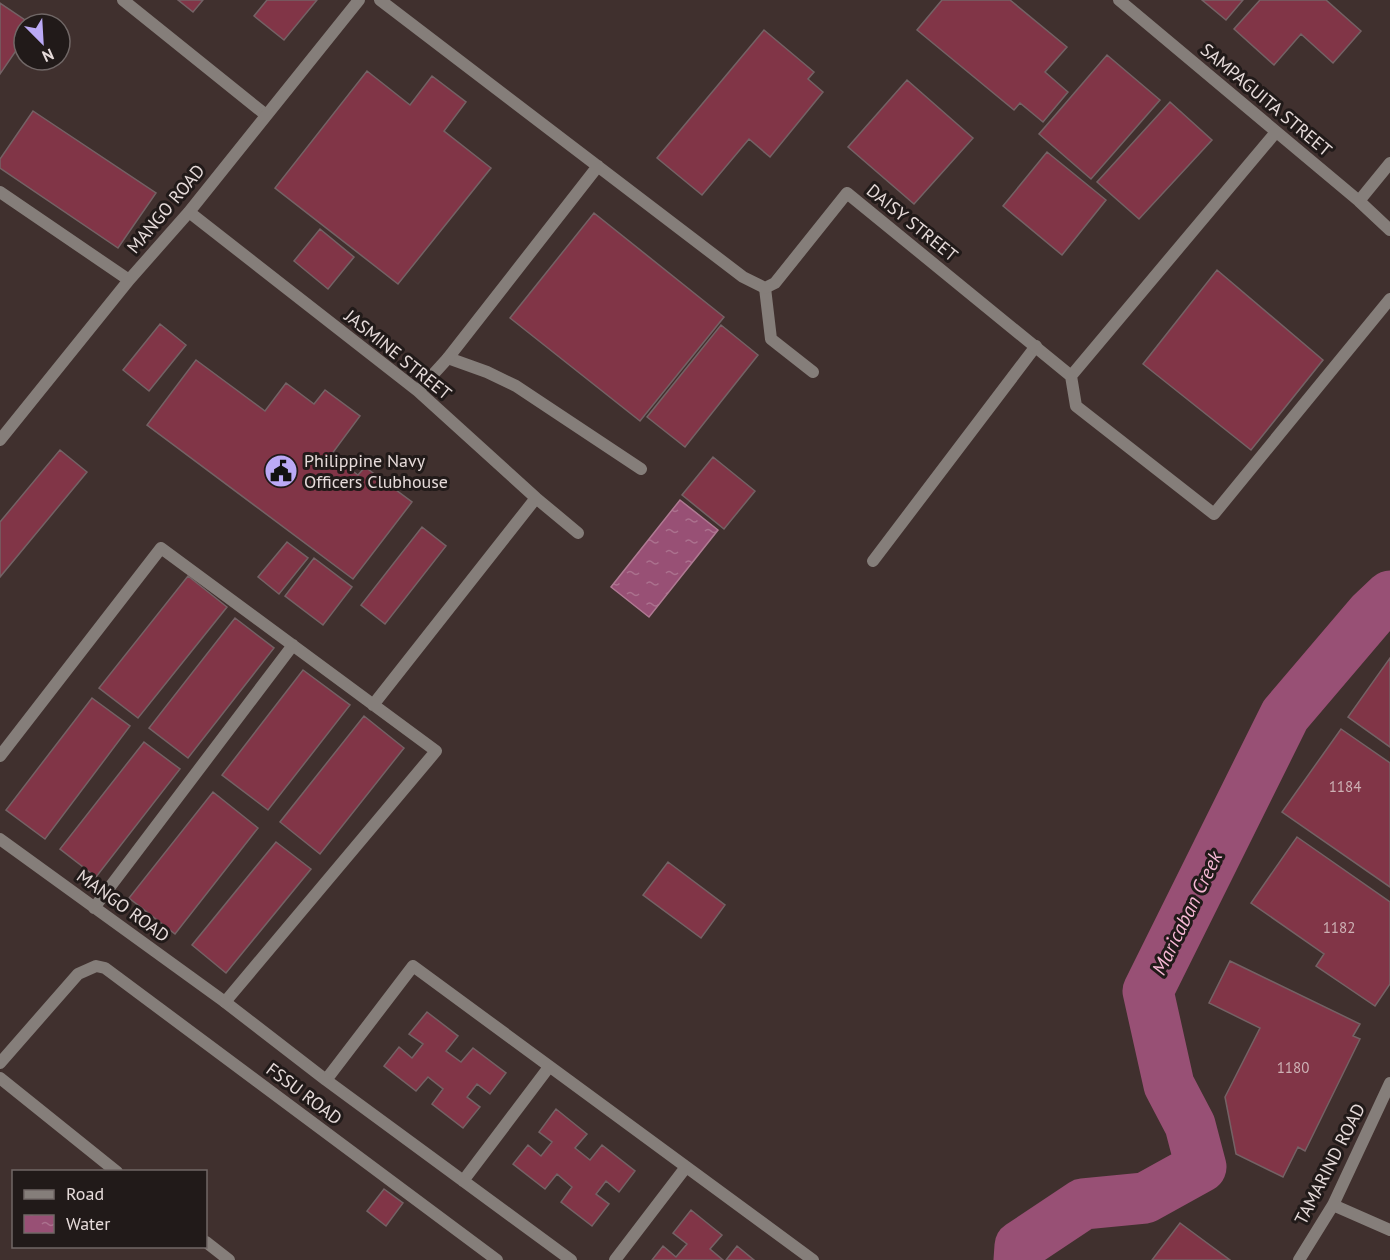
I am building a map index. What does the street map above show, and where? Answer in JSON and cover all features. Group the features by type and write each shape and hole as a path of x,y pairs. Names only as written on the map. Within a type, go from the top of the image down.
{"street":[{"path":"123,0 266,115"},
{"name":"MANGO ROAD","path":"0,440 129,280 189,212 359,0"},
{"path":"380,0 743,277 765,288 771,339 813,372"},
{"name":"SAMPAGUITA STREET","path":"1119,0 1359,201 1390,230"},
{"path":"1276,132 1071,376 1077,406 1214,514 1390,299"},
{"path":"1359,201 1390,164"},
{"path":"417,391 448,358 598,166"},
{"path":"0,192 129,280"},
{"name":"DAISY STREET","path":"765,288 776,283 847,193 1071,376"},
{"name":"JASMINE STREET","path":"189,212 417,391 578,533"},
{"path":"873,561 1035,346"},
{"path":"448,358 487,372 516,386 641,469"},
{"path":"373,705 536,498"},
{"path":"0,756 160,548 436,751 225,1002"},
{"path":"94,908 293,645"},
{"name":"MANGO ROAD","path":"0,839 225,1002 326,1080 571,1260"},
{"name":"FSSU ROAD","path":"0,1063 78,974 96,966 105,968 497,1260"},
{"path":"326,1080 413,966 813,1260"},
{"path":"463,1181 549,1067"},
{"path":"0,1078 115,1170"},
{"name":"TAMARIND ROAD","path":"1299,1260 1333,1205 1390,1083"},
{"path":"615,1260 686,1167"},
{"path":"1333,1205 1390,1230"},
{"path":"207,1243 229,1260"}],"water":[{"path":"680,500 718,530 649,617 611,587"}],"building":[{"path":"178,0 203,0 193,12"},
{"path":"267,0 317,0 284,40 254,16"},
{"path":"942,0 1010,0 1067,47 1045,72 1068,92 1043,122 1020,103 1014,110 917,30"},
{"path":"1202,0 1243,0 1226,20"},
{"path":"1260,0 1326,0 1361,31 1333,63 1301,34 1274,65 1234,29"},
{"path":"0,3 13,12 12,56 0,74"},
{"path":"764,30 814,72 808,79 823,92 770,157 749,139 702,195 657,158"},
{"path":"1107,55 1160,100 1091,179 1039,134"},
{"path":"367,71 410,105 432,76 466,102 444,131 491,168 398,284 275,188"},
{"path":"907,80 973,138 914,204 848,147"},
{"path":"1170,102 1212,140 1139,219 1097,182"},
{"path":"33,111 156,193 118,248 0,168 0,159"},
{"path":"1047,152 1106,200 1062,255 1003,206"},
{"path":"594,213 724,317 640,421 510,318"},
{"path":"320,229 354,257 328,289 294,261"},
{"path":"1217,270 1323,360 1251,450 1143,364"},
{"path":"160,324 186,345 149,391 123,370"},
{"path":"721,325 758,355 685,447 647,417"},
{"name":"Philippine Navy Officers Clubhouse","path":"196,360 265,411 286,383 314,404 325,390 360,416 331,455 358,475 365,467 412,502 353,579 147,425"},
{"path":"60,450 87,472 0,577 0,522"},
{"path":"713,457 755,491 724,529 682,495"},
{"path":"422,527 446,546 385,624 361,605"},
{"path":"287,542 308,558 279,594 258,577"},
{"path":"314,558 352,587 323,625 285,596"},
{"path":"188,576 227,607 138,718 99,688"},
{"path":"235,618 274,648 188,758 149,728"},
{"path":"1390,658 1390,747 1348,717"},
{"path":"303,670 350,705 268,810 222,775"},
{"path":"92,698 130,726 45,839 6,810"},
{"path":"364,716 404,748 320,854 280,822"},
{"path":"1341,729 1390,763 1390,887 1282,812"},
{"path":"144,742 180,769 96,877 60,849"},
{"path":"213,792 258,828 175,934 129,898"},
{"path":"1297,837 1390,902 1390,984 1375,1006 1316,966 1324,954 1251,903"},
{"path":"276,842 311,869 226,973 192,945"},
{"path":"668,862 725,905 701,938 643,895"},
{"path":"1230,961 1360,1024 1353,1036 1360,1039 1305,1151 1298,1147 1283,1177 1236,1154 1225,1097 1260,1028 1209,1003"},
{"path":"427,1012 458,1036 446,1051 461,1062 473,1048 506,1073 490,1094 477,1084 467,1097 480,1107 463,1128 432,1104 443,1089 428,1077 416,1091 384,1066 399,1047 412,1058 423,1044 409,1034"},
{"path":"556,1109 587,1134 575,1148 590,1160 602,1145 635,1171 619,1192 606,1181 596,1194 609,1204 592,1226 561,1202 572,1187 557,1174 545,1189 513,1164 528,1145 541,1156 552,1142 539,1132"},
{"path":"384,1189 403,1203 386,1226 367,1211"},
{"path":"691,1210 722,1235 710,1249 723,1260 652,1260 663,1246 676,1257 687,1244 673,1233"},
{"path":"1180,1223 1230,1260 1152,1260"},
{"path":"737,1246 754,1260 726,1260"}],"waterway":[{"name":"Maricaban Creek","path":"1019,1260 1020,1246 1083,1204 1145,1198 1201,1167 1190,1125 1169,1085 1148,991 1285,715 1371,614 1390,596"}],"place":[{"name":"Philippine Navy Officers Clubhouse","path":"281,471"}]}
